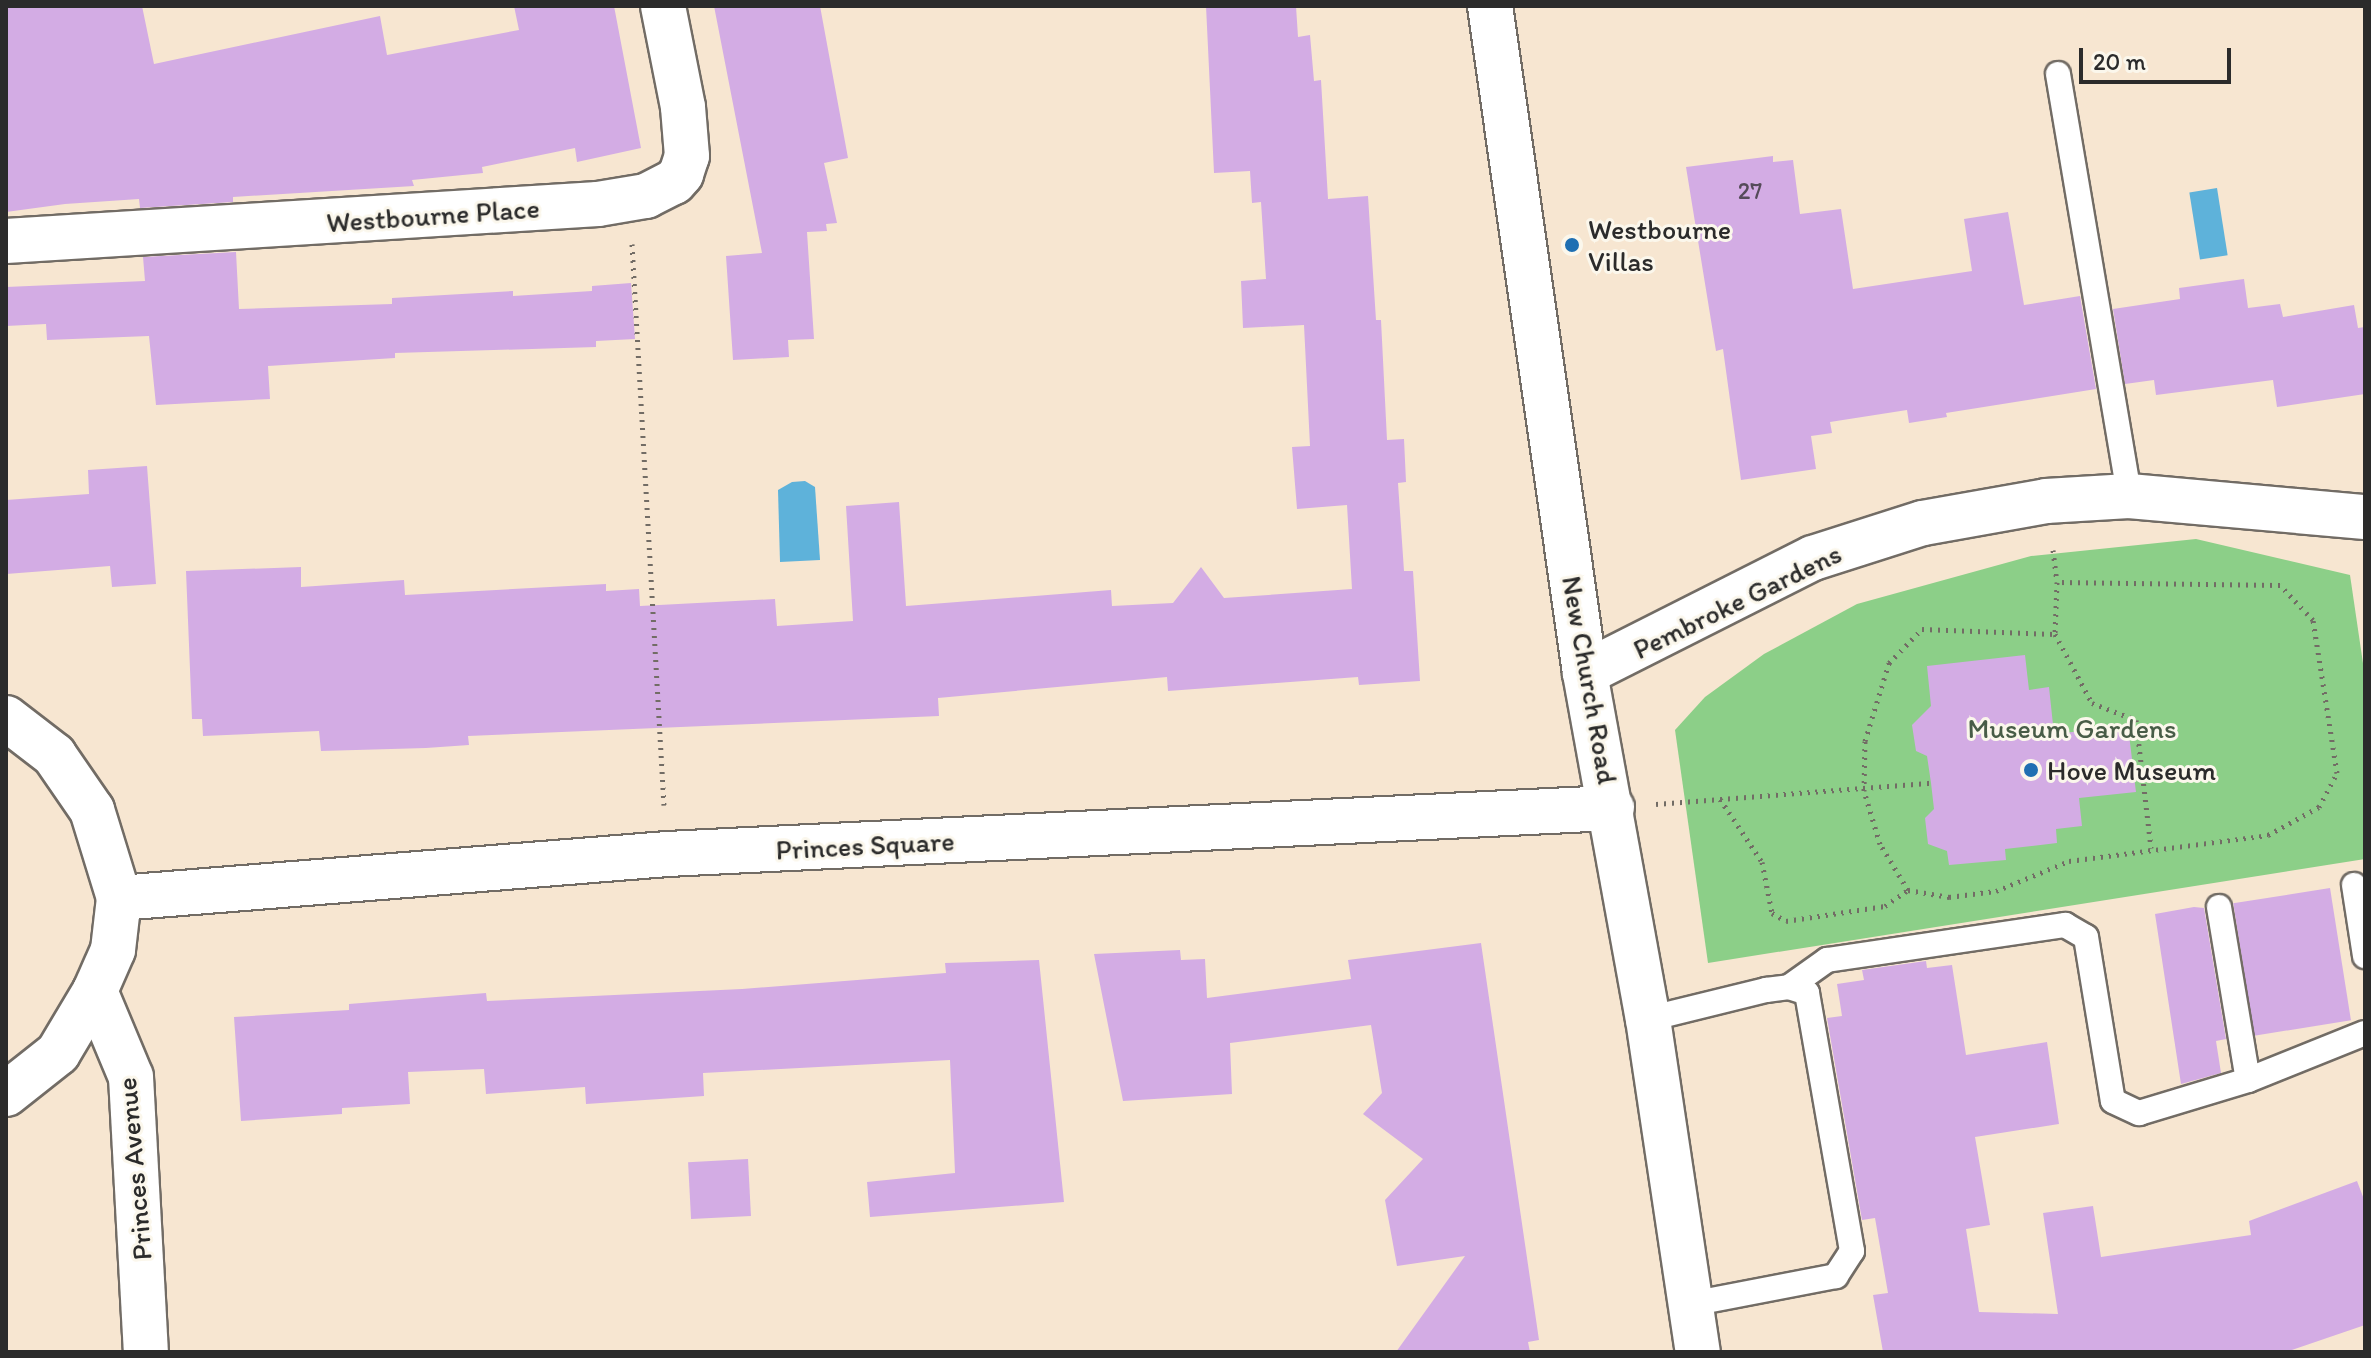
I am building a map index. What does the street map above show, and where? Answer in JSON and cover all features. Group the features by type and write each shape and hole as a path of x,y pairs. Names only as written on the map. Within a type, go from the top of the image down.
{"street":[{"name":"Westbourne Place","path":"6,241 626,200 674,182 681,174 687,156 683,107 663,6"},
{"name":"New Church Road","path":"1490,6 1585,673 1648,1019 1698,1352"},
{"name":"Pembroke Gardens","path":"1585,673 1813,558 1923,523 2046,501 2129,496 2365,517"},
{"path":"6,718 54,755 92,810 119,898 113,950 95,991 58,1053 6,1094"},
{"name":"Princes Square","path":"119,898 667,854 1612,808"},
{"name":"Princes Avenue","path":"95,991 131,1077 146,1352"}],"lane":[{"path":"2058,74 2129,496"},
{"path":"2354,885 2365,956"},
{"path":"2219,907 2248,1080"},
{"path":"1648,1019 1789,987 1827,960 2065,925 2086,937 2113,1101 2139,1113 2248,1080 2365,1033"},
{"path":"1691,1304 1836,1276 1852,1251 1814,1021 1807,993 1789,987"}],"path":[{"path":"626,200 633,262 667,854"},
{"path":"1720,799 1762,862 1772,913 1786,921 1885,906 1908,890 1949,897 1996,891 2069,861 2268,835 2319,807 2337,773 2313,620 2280,585 2057,582 2055,634 2092,703 2136,720 2151,848"},
{"path":"1908,890 1880,844 1864,791 1865,741 1889,663 1922,629 2055,634"},
{"path":"1612,808 1864,791 1931,783"}],"green space":[{"name":"Museum Gardens","path":"2196,539 2350,575 2365,677 2365,859 1708,963 1675,730 1705,697 1764,654 1857,604 2031,556"}],"water":[{"path":"2217,188 2228,255 2200,260 2189,192"},
{"path":"805,481 815,487 820,560 780,562 778,490 792,482"}],"building":[{"path":"6,6 142,6 154,64 380,16 387,55 519,30 514,6 614,6 641,148 577,162 575,148 482,167 483,173 412,180 414,186 233,197 233,202 140,208 139,199 6,212"},
{"path":"714,6 820,6 848,158 824,163 837,223 826,224 827,231 807,232 814,339 788,340 789,357 733,360 726,256 762,253"},
{"path":"1206,6 1296,6 1298,37 1310,35 1314,81 1321,80 1328,199 1368,196 1376,320 1381,320 1387,440 1404,439 1406,482 1398,483 1404,571 1413,571 1420,681 1359,685 1358,677 1168,691 1167,677 938,698 939,716 468,736 469,745 426,748 321,751 319,731 203,736 202,719 192,719 186,571 301,567 301,587 404,580 405,595 606,584 606,591 639,589 640,606 775,599 777,626 853,621 846,506 899,502 906,606 1111,590 1112,606 1173,603 1201,567 1224,598 1352,589 1347,505 1297,509 1292,447 1310,446 1304,325 1243,328 1241,281 1266,279 1261,202 1252,203 1250,171 1214,173"},
{"path":"1773,156 1773,162 1793,160 1800,214 1841,209 1853,289 1972,271 1964,219 2008,212 2024,305 2080,296 2096,389 1946,413 1947,417 1909,423 1907,410 1830,422 1832,433 1811,436 1816,469 1741,480 1723,349 1716,351 1686,167"},
{"path":"236,252 239,309 392,304 392,298 513,291 513,296 592,291 592,286 631,283 635,339 596,341 596,347 395,353 395,358 268,366 270,399 156,405 149,336 47,340 46,324 6,326 6,287 145,281 143,257"},
{"path":"2244,279 2248,308 2280,304 2283,317 2354,305 2358,328 2365,327 2365,394 2277,407 2273,380 2156,395 2154,380 2125,384 2113,309 2180,299 2179,288"},
{"path":"147,466 156,584 112,587 110,566 6,574 6,500 89,494 88,470"},
{"name":"Hove Museum","path":"2025,655 2029,690 2049,687 2054,734 2128,726 2136,792 2079,798 2082,826 2056,829 2057,843 2005,849 2006,860 1949,865 1947,851 1928,844 1925,818 1934,809 1931,783 1927,756 1916,751 1912,725 1931,706 1927,666"},
{"path":"2330,888 2351,1020 2254,1036 2233,903"},
{"path":"2204,908 2226,1039 2216,1041 2221,1073 2181,1084 2155,914"},
{"path":"1481,943 1539,1340 1528,1342 1530,1352 1396,1352 1465,1256 1397,1266 1385,1200 1423,1159 1363,1114 1382,1093 1371,1025 1230,1043 1232,1094 1123,1101 1094,954 1180,950 1181,960 1205,959 1207,998 1351,979 1348,960"},
{"path":"1039,960 1064,1202 870,1217 867,1182 955,1173 950,1060 703,1073 704,1096 586,1104 585,1087 486,1094 484,1069 408,1072 410,1104 342,1108 342,1114 241,1121 234,1017 349,1010 349,1004 486,993 487,1001 742,989 946,973 945,963"},
{"path":"1926,961 1927,968 1952,965 1966,1055 2047,1042 2059,1124 1975,1137 1990,1225 1966,1229 1979,1312 2058,1314 2043,1213 2093,1206 2101,1257 2251,1235 2249,1221 2357,1181 2365,1202 2365,1325 2286,1352 1883,1352 1873,1295 1888,1293 1875,1218 1862,1220 1827,1018 1842,1016 1837,984 1864,980 1862,970"},
{"path":"748,1159 751,1216 691,1219 688,1162"}],"place":[{"name":"Westbourne Villas","path":"1572,245"},
{"name":"Hove Museum","path":"2031,770"}]}
